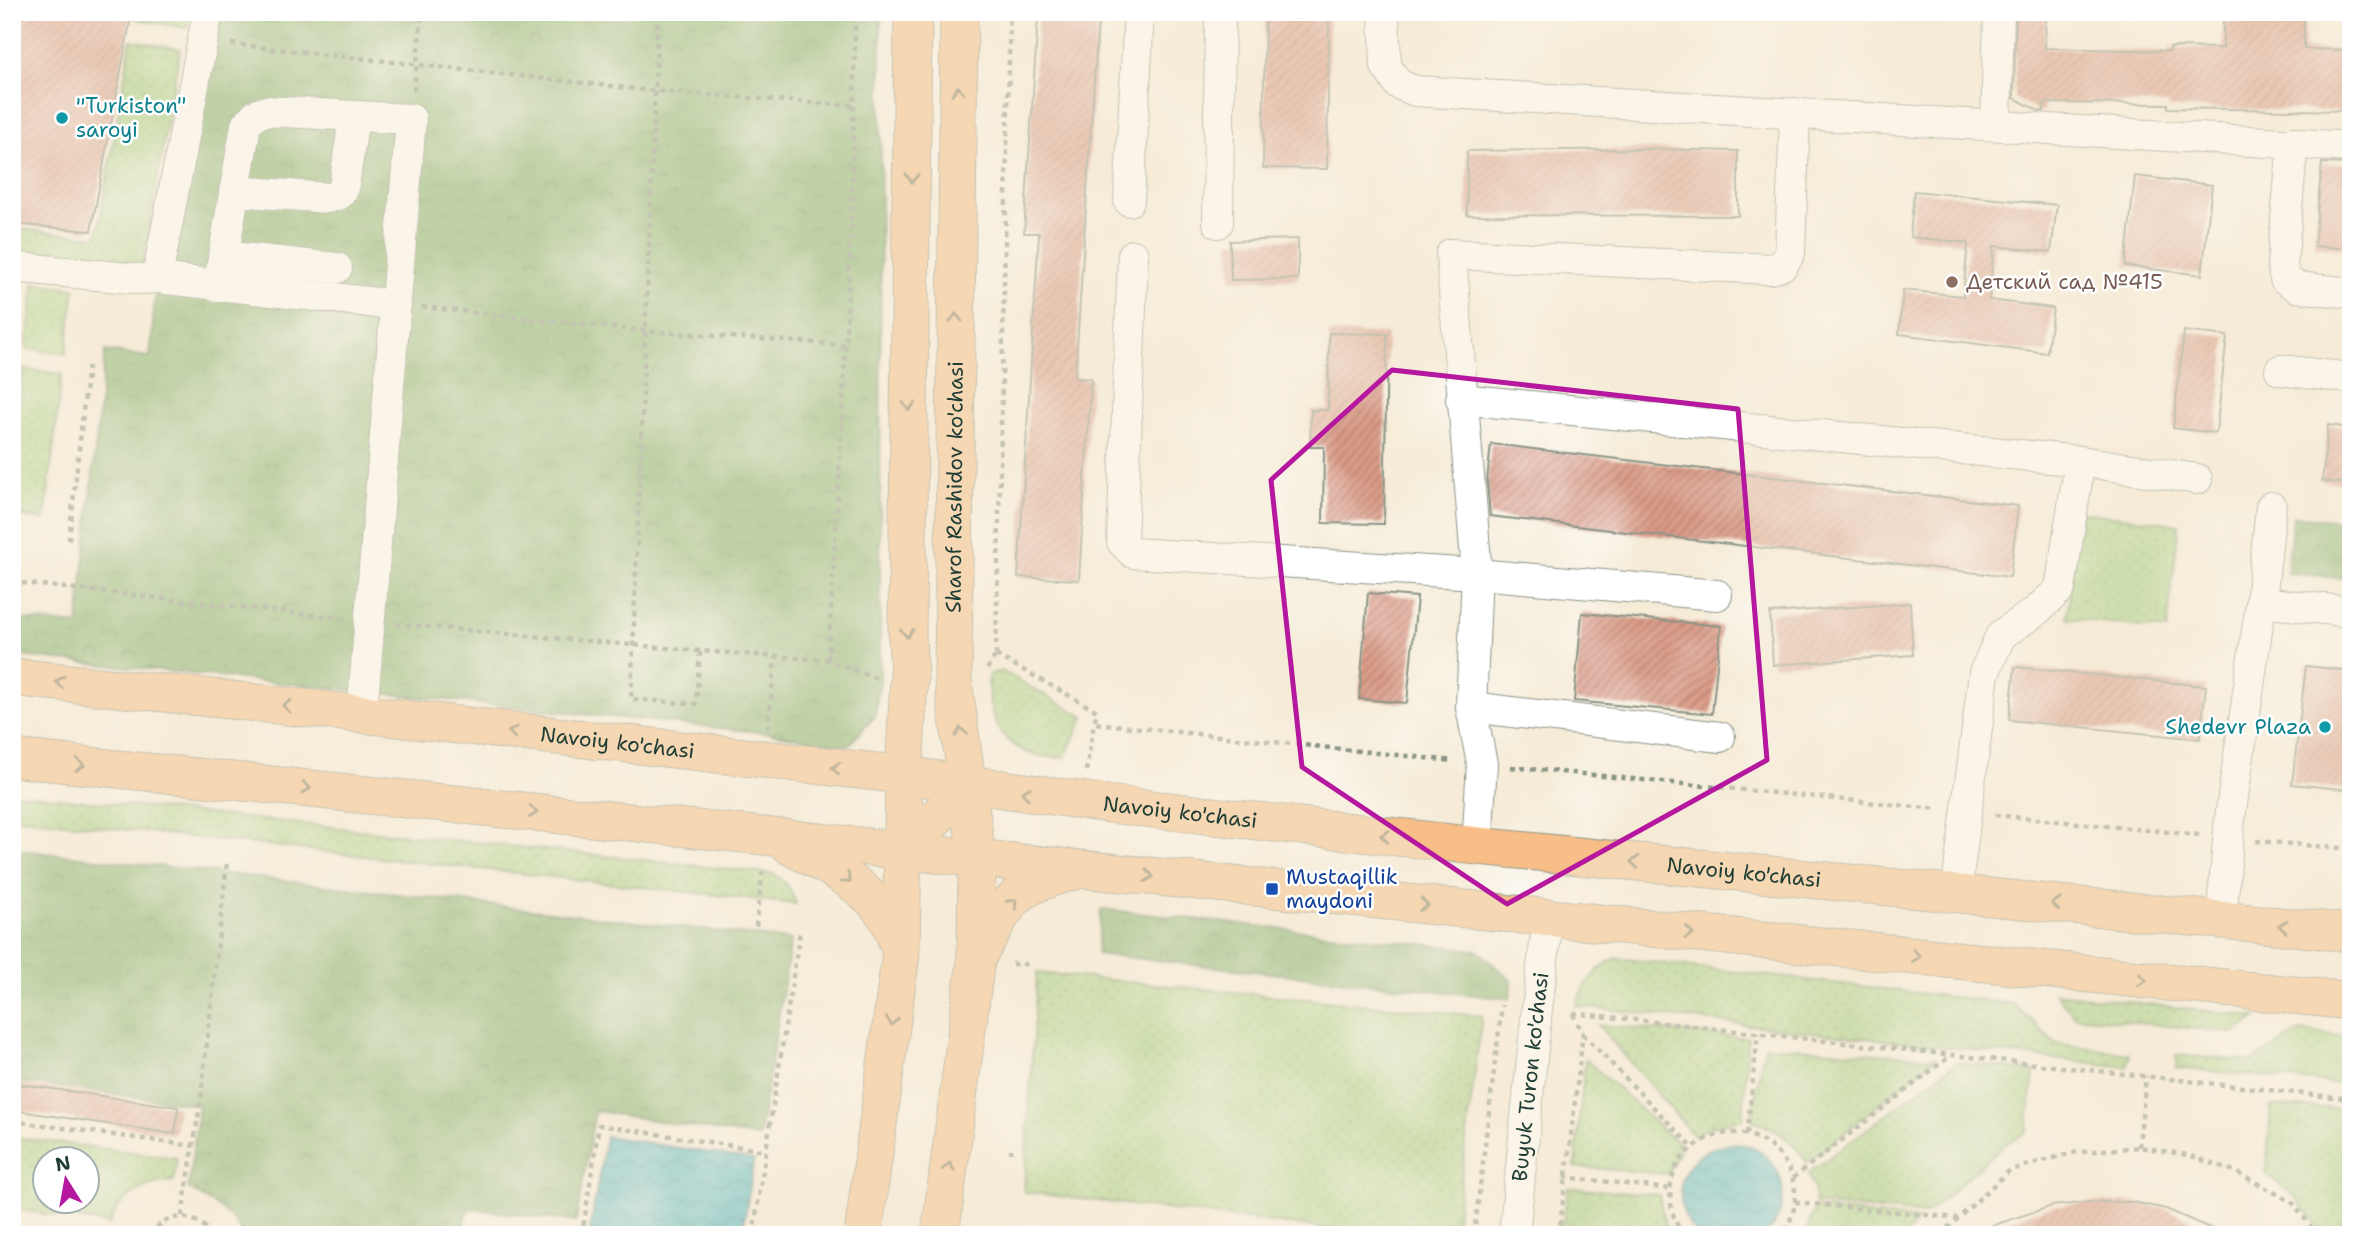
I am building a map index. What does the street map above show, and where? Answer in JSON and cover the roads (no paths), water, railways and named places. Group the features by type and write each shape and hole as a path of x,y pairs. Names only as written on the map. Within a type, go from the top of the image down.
{"main road":[{"path":"863,1235 901,953 904,775 909,679 907,634 914,12"},
{"name":"Sharof Rashidov ko'chasi","path":"959,12 953,681 990,962"},
{"name":"Navoiy ko'chasi","path":"12,677 904,775 1108,804 1477,846 2351,933"},
{"path":"12,758 706,830 764,849 806,854 858,887 887,918 901,953"},
{"path":"904,851 968,785"},
{"path":"764,849 904,851 2351,1001"},
{"name":"Sharof Rashidov ko'chasi","path":"940,1235 999,919 1015,898 1047,878 1081,869"}],"street":[{"path":"157,278 208,12"},
{"path":"1129,201 1139,12"},
{"path":"1218,223 1220,12"},
{"path":"1384,12 1386,66 1398,84 1415,91 2351,147"},
{"path":"1996,125 1999,12"},
{"path":"218,287 246,125 255,115 266,111 411,120 362,714"},
{"path":"1477,846 1482,764 1471,707 1477,574 1451,254 1771,269 1783,265 1790,253 1795,113"},
{"path":"234,191 328,198 338,195 344,188 354,116"},
{"path":"2293,142 2282,265 2285,279 2297,288 2351,293"},
{"path":"1133,255 1122,542 1133,553 1477,574 1717,595"},
{"path":"223,256 337,268"},
{"path":"12,267 139,279 157,278 396,305"},
{"path":"2280,370 2351,378"},
{"path":"1461,399 2080,461 2197,479"},
{"path":"1956,894 1984,673 2001,635 2035,612 2060,589 2080,461"},
{"path":"2221,921 2228,838 2261,602 2271,507"},
{"path":"2261,602 2351,612"},
{"path":"1471,707 1720,737"},
{"name":"Buyuk Turon ko'chasi","path":"1514,1235 1536,1009 1548,918"}],"water":[{"path":"606,1136 754,1160 742,1235 589,1235"},
{"path":"1738,1143 1761,1152 1774,1166 1783,1197 1777,1218 1763,1235 1719,1236 1698,1233 1690,1225 1682,1206 1682,1180 1687,1169 1702,1154 1713,1148"}],"place":[{"name":"\"Turkiston\" saroyi","path":"62,118"},
{"name":"Детский сад №415","path":"1952,282"},
{"name":"Shedevr Plaza","path":"2325,727"},
{"name":"Mustaqillik maydoni","path":"1272,889"}]}
